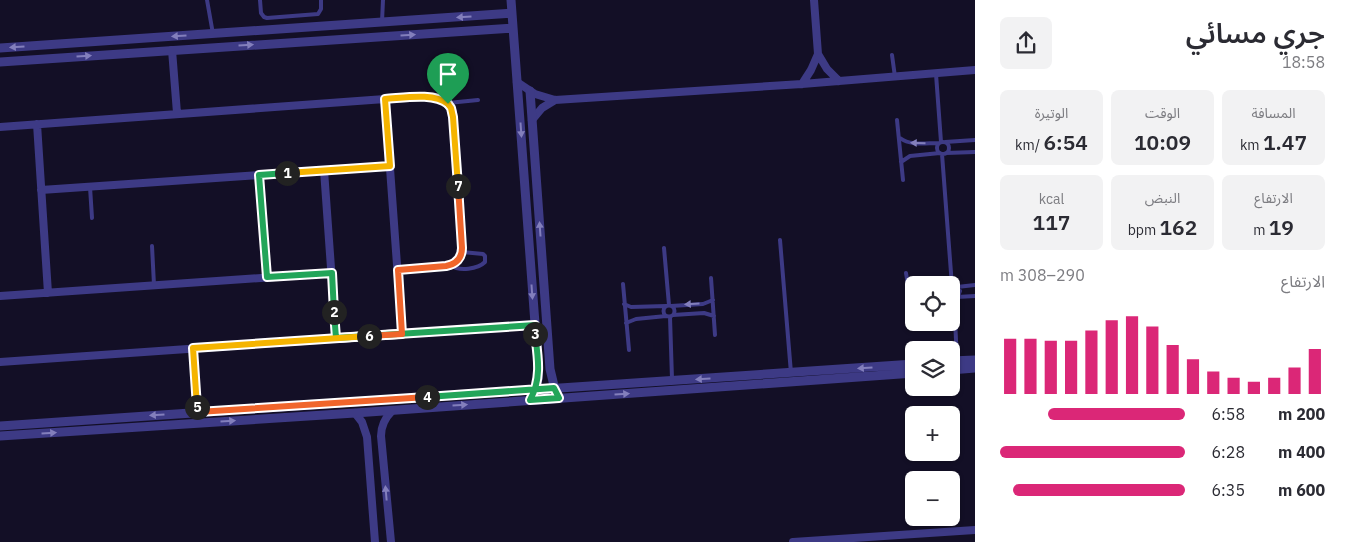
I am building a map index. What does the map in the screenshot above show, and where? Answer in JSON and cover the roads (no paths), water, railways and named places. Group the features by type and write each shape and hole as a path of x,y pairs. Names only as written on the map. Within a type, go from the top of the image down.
{"street":[{"path":"511,0 538,368 538,379 530,400"},
{"path":"814,0 818,54 827,69 839,81"},
{"path":"0,48 512,13"},
{"path":"0,62 513,28"},
{"path":"59,44 60,58"},
{"path":"172,50 177,113"},
{"path":"802,84 818,54"},
{"path":"517,82 542,97 555,100 802,84 975,70"},
{"path":"530,91 550,369 554,388 559,398"},
{"path":"0,127 385,99 432,97 443,100 451,108 453,117 462,252 458,260 451,265 398,270"},
{"path":"385,99 402,334"},
{"path":"532,120 542,108 555,100"},
{"path":"37,124 48,293"},
{"path":"41,190 390,166"},
{"path":"324,170 336,338"},
{"path":"259,175 267,277"},
{"path":"0,296 332,273"},
{"path":"0,362 535,325"},
{"path":"193,348 198,412"},
{"path":"960,361 975,360"},
{"path":"0,426 905,365"},
{"path":"960,369 975,368"},
{"path":"0,436 392,411 905,374"},
{"path":"391,542 381,436 384,420 392,411"},
{"path":"355,413 362,422 367,437 375,542"},
{"path":"793,542 975,530"}],"lane":[{"path":"207,0 213,34"},
{"path":"260,0 261,13 264,17 318,14 321,10 321,0"},
{"path":"382,22 383,0"},
{"path":"292,16 292,28"},
{"path":"892,55 894,77"},
{"path":"936,74 941,143 937,149 942,153 952,276"},
{"path":"448,104 478,100"},
{"path":"897,120 903,180"},
{"path":"899,138 912,144 975,140"},
{"path":"941,143 948,147 942,153"},
{"path":"901,162 910,156 975,152"},
{"path":"90,187 92,218"},
{"path":"780,240 791,373"},
{"path":"152,246 154,285"},
{"path":"664,248 669,306 664,312 670,316"},
{"path":"451,265 460,269 481,266 485,262 483,254 462,252"},
{"path":"711,278 715,335"},
{"path":"623,284 628,350"},
{"path":"960,286 975,285"},
{"path":"960,297 975,296"},
{"path":"624,304 631,308 703,304 713,300"},
{"path":"669,306 674,310 670,316 672,380"},
{"path":"626,322 636,319 704,313 714,316"}]}
